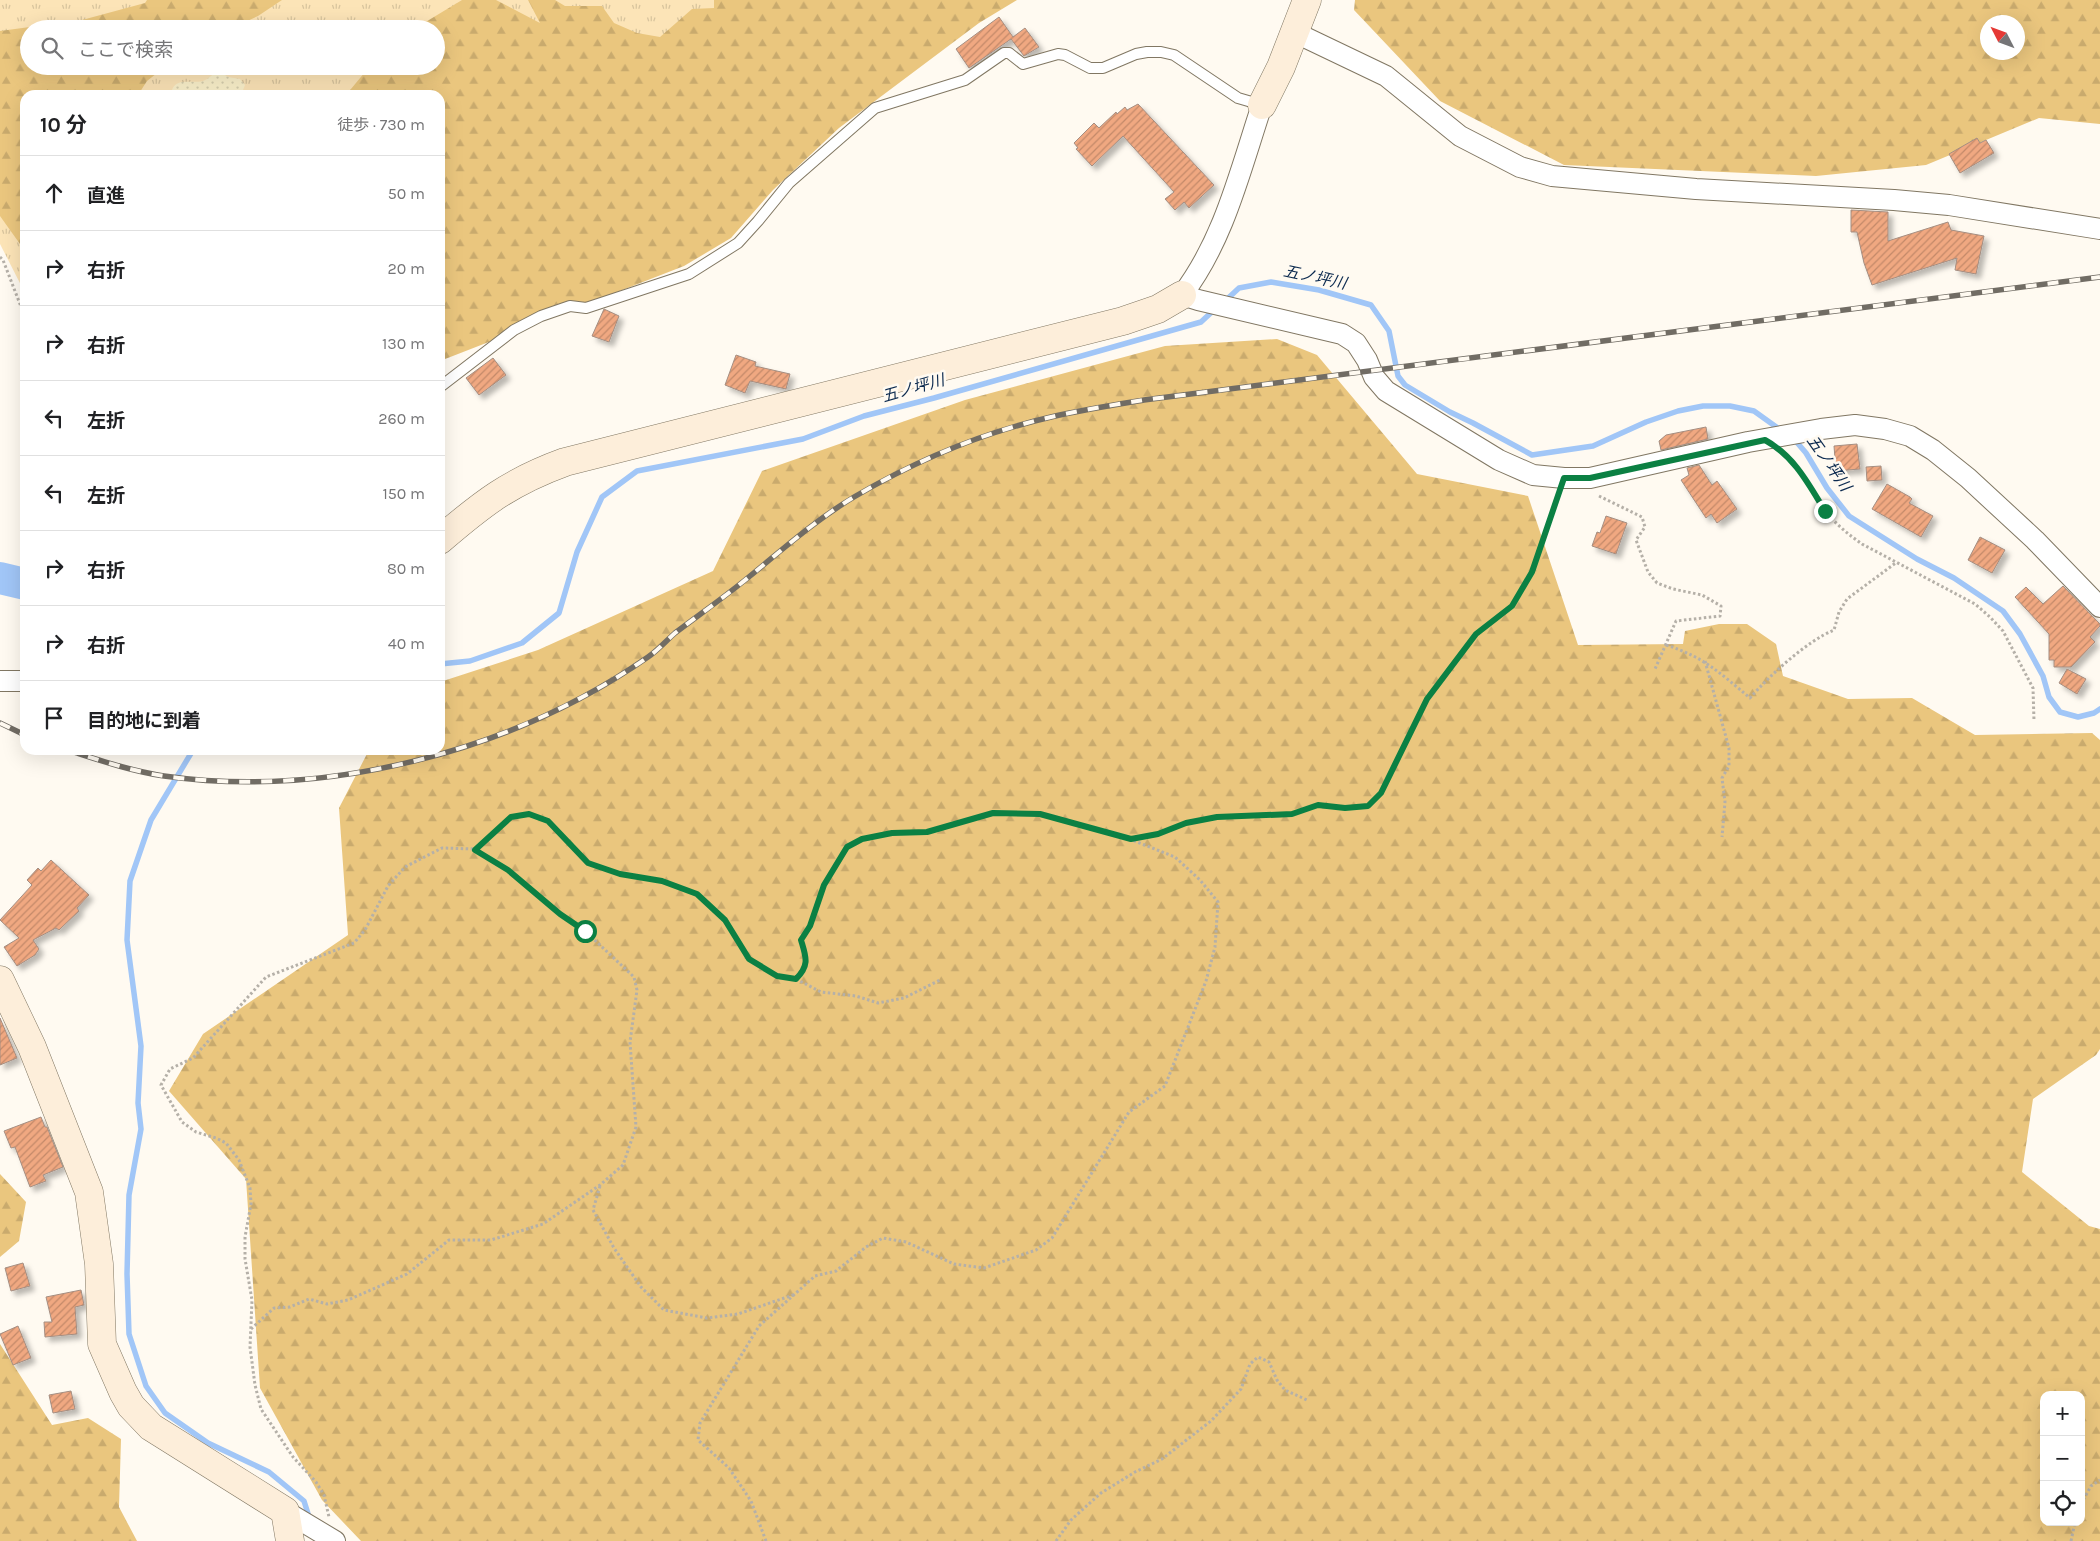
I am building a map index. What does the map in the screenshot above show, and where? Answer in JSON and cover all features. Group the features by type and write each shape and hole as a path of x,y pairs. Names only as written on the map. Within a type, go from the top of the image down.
{"street":[{"path":"1190,298 1199,273 1218,237 1262,105 1281,67 1308,0"},
{"path":"1294,32 1386,76 1460,136 1520,167 1552,176 1696,190 1948,205 2100,229"},
{"path":"445,536 482,504 504,489 535,473 565,462 1123,321 1190,298 1342,334 1356,343 1367,360 1374,376 1386,391 1499,460 1533,475 1590,478 1765,440 1855,425 1885,429 1910,436 1933,450 1968,478 2035,540 2100,607"},
{"path":"0,681 20,681"},
{"path":"0,980 32,1047 89,1192 99,1264 102,1344 131,1406 151,1427 333,1539"},
{"path":"285,1511 290,1541"}],"lane":[{"path":"445,383 514,330 541,316 570,306 586,308 689,274 738,243 789,183 875,108 965,80 1004,53 1009,53 1023,64 1058,54 1065,55 1090,68 1103,68 1147,52 1174,55 1238,98 1262,105"}],"path":[{"path":"0,257 3,260 20,304"},
{"path":"1765,440 1779,448 1796,464 1825,511 1849,535 1862,544 1975,604 1990,616 2003,631 2033,688 2034,721"},
{"path":"1131,839 1158,834 1186,823 1217,817 1292,814 1318,805 1345,808 1368,806 1381,793 1427,699 1476,634 1512,606 1517,598 1532,572 1564,478"},
{"path":"1596,494 1642,517 1645,527 1636,540 1648,572 1657,583 1673,589 1702,594 1721,606 1720,616 1676,621 1656,669"},
{"path":"1666,645 1688,652 1704,660 1750,698 1765,681 1822,634 1834,630 1839,612 1846,599 1897,562"},
{"path":"1704,660 1729,748 1729,766 1722,778 1725,802 1722,837"},
{"path":"766,1541 751,1501 735,1476 729,1468 698,1440 700,1423 759,1326 815,1276 836,1271 883,1238 906,1242 954,1264 984,1268 1036,1250 1052,1238 1130,1112 1165,1086 1206,980 1215,947 1218,902 1200,880 1175,856 1131,839 1040,814 993,813 927,832 892,833 862,839 847,847 824,885 810,926 801,940 806,958 805,971 796,979"},
{"path":"475,850 511,817 529,814 548,821 588,863 620,874 662,881 697,894 725,920 749,959 777,976 796,979 821,992 856,996 878,1003 904,998 940,980"},
{"path":"251,1329 274,1308 290,1307 310,1299 327,1304 348,1300 407,1274 449,1240 491,1240 543,1224 600,1185 623,1165 636,1127 630,1042 637,990 634,977 585,931 560,914 508,870 475,850 442,848 405,867 388,886 365,930 354,943 266,977 193,1058 170,1069 161,1085 182,1122 196,1132 226,1143 239,1160 250,1188 250,1204 245,1237 245,1259 252,1300 251,1329 252,1356 261,1409 293,1457 316,1482 324,1496 333,1539"},
{"path":"600,1185 593,1210 614,1248 641,1287 664,1310 707,1318 738,1314 796,1294"},
{"path":"1056,1541 1071,1520 1101,1493 1135,1472 1162,1459 1210,1421 1241,1389 1250,1364 1258,1357 1269,1362 1277,1380 1285,1390 1306,1400"},
{"path":"2085,1497 2091,1486 2100,1480"},
{"path":"2071,1541 2074,1526"}],"green space":[{"path":"0,0 762,0 657,100 445,95 445,90 20,90 20,283 0,244"},
{"path":"147,0 282,0 249,20 82,20 145,3"},
{"path":"462,0 496,0 540,23 528,0 555,0 565,6 602,6 614,23 637,33 660,37 692,9 714,8 714,0 1017,0 979,23 839,128 773,190 731,238 684,266 445,359 445,90 350,90 363,75 445,75 445,20 429,20"},
{"path":"1355,0 2100,0 2100,124 2039,118 1926,165 1816,176 1564,165 1440,101 1354,10"},
{"path":"20,28 20,75 155,75 147,81 141,90 20,90 20,244 0,216 0,31"},
{"path":"1277,339 1317,355 1417,474 1528,496 1578,645 1683,644 1685,631 1719,624 1747,624 1776,644 1783,676 1848,699 1912,698 1975,735 2092,733 2100,740 2100,1049 2096,1055 2033,1099 2022,1172 2089,1226 2100,1229 2100,1541 361,1541 322,1500 260,1388 246,1179 169,1091 203,1034 348,935 339,808 366,755 445,755 445,680 538,650 713,571 762,471 965,400 1165,346"},
{"path":"0,1174 26,1202 19,1241 0,1257"},
{"path":"0,1344 52,1425 88,1418 121,1439 119,1507 137,1541 0,1541"}],"sand":[{"path":"212,75 225,75 240,79 245,85 243,90 172,90 179,83 198,82"}],"building":[{"path":"999,17 1013,37 1025,28 1039,47 1024,56 1011,39 969,68 956,49"},
{"path":"1138,104 1214,185 1189,208 1184,202 1175,210 1165,199 1174,192 1123,136 1092,166 1076,149 1078,148 1074,143 1094,123 1099,128 1116,112 1117,114 1125,107 1127,110"},
{"path":"1977,138 1980,143 1986,140 1994,153 1960,173 1949,154"},
{"path":"1851,210 1888,212 1888,241 1948,222 1951,230 1984,236 1976,274 1955,270 1957,258 1872,285 1864,263 1857,232 1851,232"},
{"path":"604,309 619,316 609,342 592,336"},
{"path":"736,355 756,362 755,366 790,374 786,389 750,381 745,393 725,385"},
{"path":"493,358 506,375 479,395 466,378"},
{"path":"1706,427 1708,439 1661,450 1659,441 1666,435"},
{"path":"1857,444 1860,469 1836,471 1834,446"},
{"path":"1699,465 1712,485 1717,481 1737,509 1717,523 1711,514 1706,518 1681,480 1689,475 1687,468"},
{"path":"1881,466 1882,480 1867,481 1866,467"},
{"path":"1887,484 1910,497 1912,499 1909,503 1933,516 1921,537 1872,509"},
{"path":"1606,516 1627,523 1616,554 1592,546 1597,532 1600,533"},
{"path":"1980,537 2005,550 1992,573 1968,560"},
{"path":"2063,586 2100,626 2090,637 2095,642 2071,667 2054,667 2054,660 2049,660 2049,634 2015,597 2026,587 2043,604"},
{"path":"2067,669 2086,679 2077,694 2059,683"},
{"path":"51,860 89,895 77,908 79,911 59,930 56,928 33,940 39,949 35,955 17,966 4,947 19,938 0,920 32,885 27,880 38,868 41,871"},
{"path":"0,1018 17,1058 0,1065"},
{"path":"41,1117 63,1167 43,1175 46,1181 30,1187 15,1147 11,1148 4,1131"},
{"path":"23,1263 30,1286 11,1291 5,1268"},
{"path":"81,1290 84,1305 75,1307 77,1334 45,1337 44,1322 52,1322 46,1297"},
{"path":"18,1326 31,1358 13,1365 0,1334"},
{"path":"71,1391 75,1409 53,1413 49,1395"}],"waterway":[{"name":"五ノ坪川","path":"1224,302 1239,288 1271,282 1319,290 1371,305 1389,331 1398,376 1405,385 1450,412 1532,455 1593,446 1646,422 1678,411 1703,406 1730,406 1754,411 1782,431"},
{"name":"五ノ坪川","path":"445,664 470,661 522,643 559,613 577,552 602,497 637,471 803,439 864,416 1201,322 1215,309"},
{"name":"五ノ坪川","path":"1794,439 1806,453 1827,488 1849,516 1917,559 1954,578 2003,611 2020,634 2043,676 2049,697 2060,712 2078,717 2094,713 2100,709"},
{"path":"0,578 20,583"},
{"path":"190,755 151,820 130,881 127,940 141,1046 138,1103 141,1129 129,1195 127,1274 129,1334 146,1386 165,1413 208,1443 269,1472 304,1501 310,1520"}],"railway":[{"path":"445,752 479,742 538,718 595,690 648,657 675,633 732,591 800,535 854,497 949,449 999,431 1051,417 1144,400 2100,277"},
{"path":"0,723 20,733"},
{"path":"83,755 152,774 226,781 290,780 354,773 434,755"}],"route":[{"path":"585,931 560,914 508,870 475,850 511,817 529,814 548,821 588,863 620,874 662,881 697,894 725,920 749,959 777,976 796,979 805,971 806,958 801,940 810,926 824,885 847,847 862,839 892,833 927,832 993,813 1040,814 1131,839 1158,834 1186,823 1217,817 1292,814 1318,805 1345,808 1368,806 1381,793 1427,699 1476,634 1512,606 1532,572 1564,478 1590,478 1617,473 1748,442 1765,440 1779,448 1796,464 1825,511"}]}
